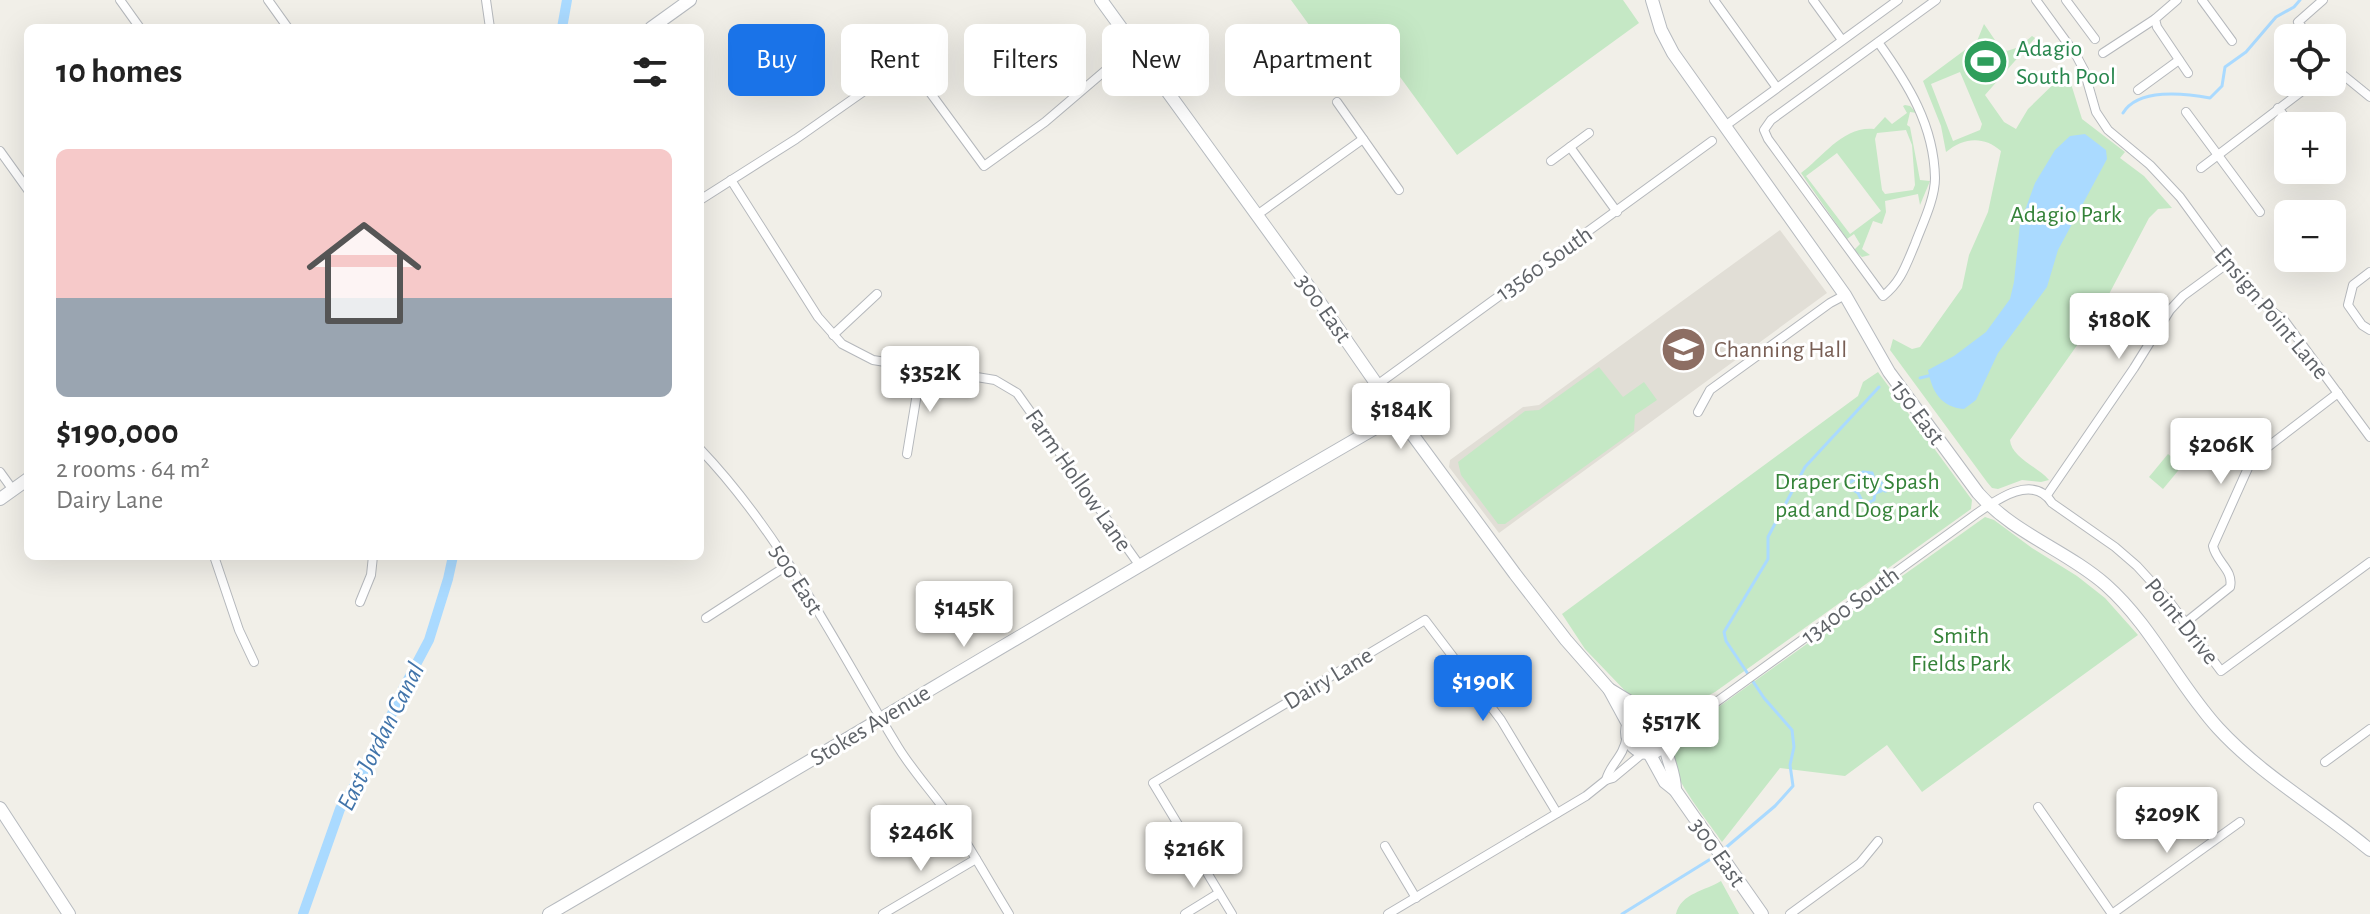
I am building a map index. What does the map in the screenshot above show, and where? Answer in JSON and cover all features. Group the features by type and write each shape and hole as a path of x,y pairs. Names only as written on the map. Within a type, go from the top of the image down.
{"street":[{"path":"120,0 137,24"},
{"path":"268,0 285,24"},
{"path":"486,0 489,24"},
{"path":"657,24 690,0"},
{"name":"300 East","path":"1101,0 1118,24"},
{"name":"150 East","path":"1652,0 1661,30 1673,53 1845,295 1889,372 1989,505 2020,530 2076,563 2104,584 2135,616 2206,713 2231,741 2370,850"},
{"path":"1714,0 1777,88"},
{"path":"1813,0 1842,40"},
{"path":"1725,126 1898,0"},
{"path":"1878,42 1910,86 1929,141 1935,179 1902,276 1883,296 1764,130 1771,120 1878,42 1936,0"},
{"name":"Ensign Point Lane","path":"2036,0 2076,55 2103,124 2150,165 2180,197 2253,297 2284,320 2370,437"},
{"path":"2103,53 2155,19 2177,0"},
{"path":"2202,0 2232,41"},
{"path":"2300,24 2298,22 2323,0"},
{"path":"2069,1 2095,39"},
{"path":"2155,19 2157,27 2188,73"},
{"path":"2138,90 2179,60"},
{"path":"704,197 830,117 907,61 984,166 1045,122 1102,73"},
{"path":"2346,79 2370,97"},
{"name":"300 East","path":"1170,96 1398,415 1566,640 1609,689 1645,711"},
{"path":"2201,168 2295,96"},
{"path":"1337,102 1399,190"},
{"path":"2278,108 2281,112"},
{"path":"2186,112 2260,212"},
{"path":"1551,161 1589,133"},
{"path":"1257,215 1363,139"},
{"name":"13560 South","path":"1377,385 1712,141"},
{"path":"1570,147 1617,212"},
{"path":"0,151 24,184"},
{"name":"Farm Hollow Lane","path":"731,180 818,317 833,335 862,357 995,380 1017,393 1140,566"},
{"path":"1989,505 2019,491 2047,495 2170,310 2183,296 2228,263"},
{"path":"2370,272 2353,285 2348,305 2362,325 2370,330"},
{"path":"833,335 877,294"},
{"path":"1698,412 1710,390 1845,295"},
{"path":"907,454 921,369"},
{"path":"2185,623 2230,587 2230,575 2213,546 2252,459 2338,393"},
{"name":"Stokes Avenue","path":"549,914 1398,415"},
{"name":"500 East","path":"704,454 744,499 788,565 900,750 952,819 1009,914"},
{"path":"0,472 13,490"},
{"path":"0,499 24,482"},
{"name":"Point Drive","path":"2047,495 2052,503 2137,566 2221,671 2370,562"},
{"name":"13400 South","path":"1667,740 1710,704 1989,505"},
{"path":"215,560 239,630 254,662"},
{"path":"360,602 371,575 373,560"},
{"path":"706,618 788,565"},
{"name":"Dairy Lane","path":"1219,893 1153,783 1425,620 1501,720 1557,813"},
{"name":"300 East","path":"1609,689 1627,730"},
{"name":"13400 South","path":"1660,715 1710,704"},
{"path":"1388,914 1586,796 1646,753 1658,750 1667,740 1667,724 1660,715 1645,711 1635,715 1627,730 1621,756 1606,780"},
{"path":"2325,762 2370,729"},
{"path":"1627,730 1632,747 1646,753"},
{"name":"300 East","path":"1667,740 1667,757 1675,776 1675,790"},
{"name":"300 East","path":"1646,753 1762,914"},
{"path":"2038,807 2112,914 2240,822"},
{"path":"0,808 69,914"},
{"path":"1790,914 1860,863 1878,841"},
{"path":"1385,846 1416,898"},
{"path":"883,914 976,859"},
{"path":"1185,914 1219,893 1232,914"}],"shaded area":[{"name":"Channing Hall","path":"1780,230 1827,293 1499,533 1449,467 1450,460 1523,407 1539,405"}],"green space":[{"path":"1291,0 1623,0 1639,23 1457,155 1400,77 1400,24 1308,24"},
{"name":"Adagio Park","path":"1984,24 1997,43 2007,51 2019,47 2032,36 2035,38 1985,95 2004,122 2016,129 2028,109 2067,71 2082,119 2125,152 2120,158 2144,176 2172,208 2158,209 2149,218 2097,317 2010,440 2015,452 2049,480 2022,480 1998,489 1987,482 1890,350 1893,339 1912,349 1920,347 1962,288 1969,255 1988,212 2001,151 1987,142 1973,140 1946,152 1941,126 1923,81 1977,41","holes":["1960,72 1982,124 1980,130 1953,141 1931,84"]},
{"path":"1903,106 1910,106 1917,113 1910,112 1907,125 1910,127 1920,180 1930,181 1920,205 1918,194 1885,201 1886,212 1882,224 1873,221 1862,249 1870,255 1862,257 1854,250 1860,244 1854,234 1847,239 1801,173 1843,137 1863,129 1874,129 1885,117 1892,124 1907,113","holes":["1906,130 1912,145 1915,185 1913,190 1885,194 1875,139 1877,133","1837,153 1881,211 1850,234 1806,176"]},
{"path":"1599,367 1623,397 1644,382 1657,400 1635,415 1634,431 1505,524 1498,524 1461,475 1458,462 1525,411 1539,410"},
{"name":"Draper City Spash pad and Dog park","path":"1878,372 1972,500 1971,509 1715,692 1694,703 1669,708 1631,697 1585,649 1562,614 1858,396 1863,382"},
{"path":"2168,454 2182,466 2163,489 2149,477"},
{"name":"Smith Fields Park","path":"1985,517 2077,576 2105,598 2138,635 1922,792 1887,745 1845,776 1780,768 1722,842 1675,770 1671,748 1676,738"},
{"path":"1649,719 1658,723 1662,732 1658,741 1649,745 1640,741 1636,732 1640,723"},
{"path":"1721,881 1739,914 1676,914 1688,897"}],"water":[{"path":"2085,134 2106,150 2107,159 2058,250 2047,287 1998,353 1976,400 1964,409 1949,405 1935,391 1928,370 1954,356 1986,332 2010,299 2020,224 2035,183 2055,150 2070,136"}],"waterway":[{"name":"East Jordan Canal","path":"563,24 567,0"},
{"path":"2123,113 2139,99 2150,96 2175,94 2210,98 2222,86 2225,67 2246,52 2276,17 2300,0"},
{"path":"1920,378 1932,375"},
{"path":"1723,850 1775,806 1793,786 1790,765 1794,747 1792,730 1764,698 1726,641 1724,632 1768,559 1768,537 1805,467 1879,387"},
{"path":"1851,482 1863,472 1872,473 1877,488 1886,491"},
{"path":"1876,479 1880,480 1885,491"},
{"path":"1850,488 1858,493 1864,505 1874,500 1875,493 1881,491"},
{"name":"East Jordan Canal","path":"303,914 340,809 374,754 429,640 452,560"},
{"path":"1622,914 1717,855"}],"place":[{"name":"Adagio South Pool","path":"1985,62"},
{"name":"Channing Hall","path":"1683,349"}]}
